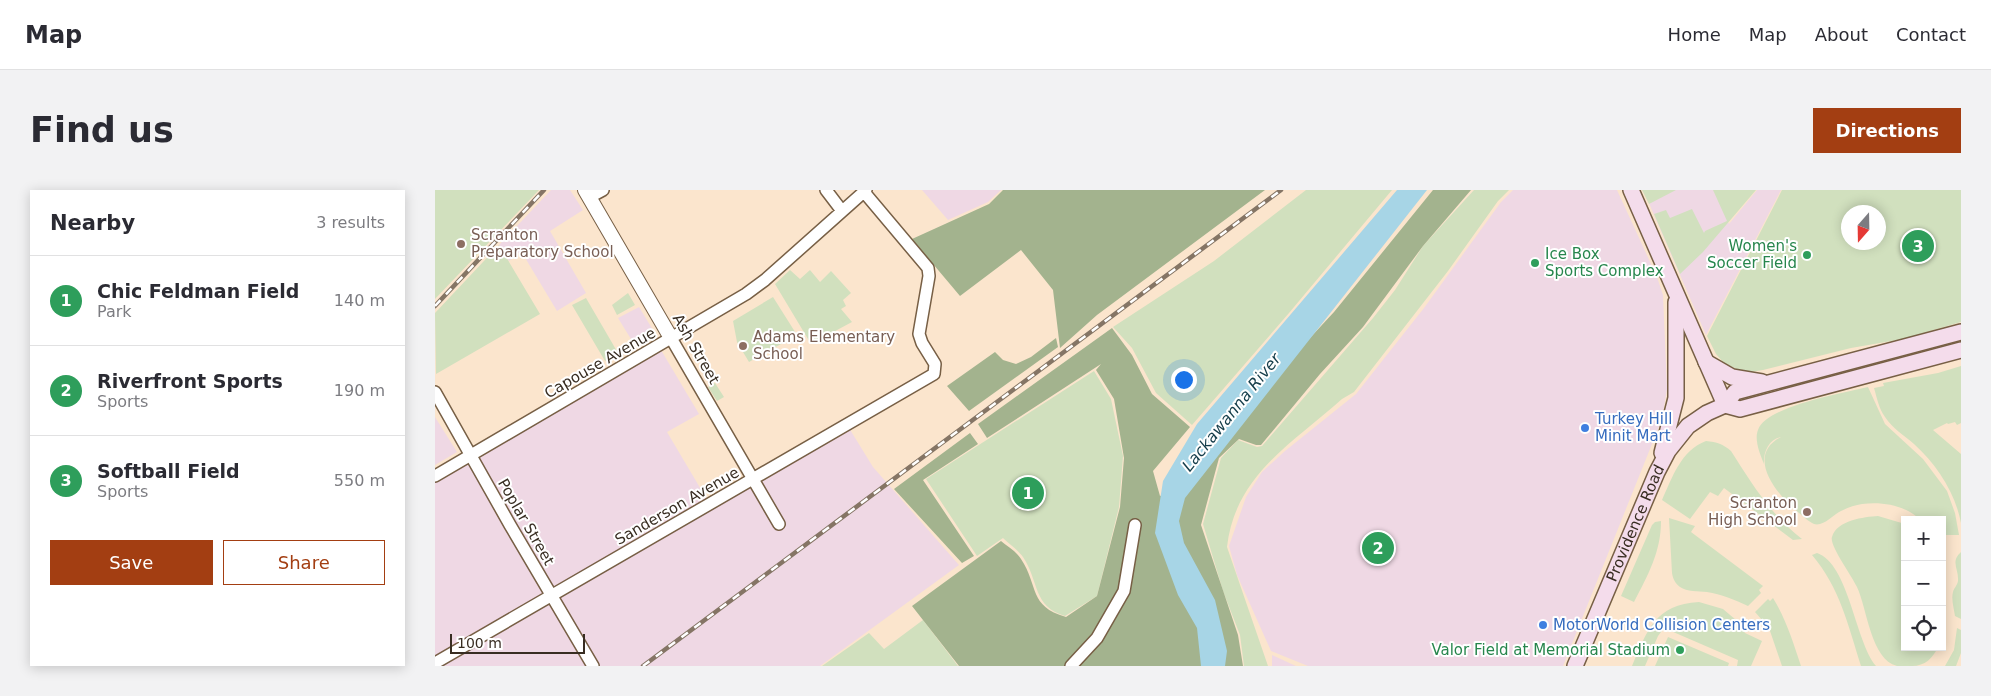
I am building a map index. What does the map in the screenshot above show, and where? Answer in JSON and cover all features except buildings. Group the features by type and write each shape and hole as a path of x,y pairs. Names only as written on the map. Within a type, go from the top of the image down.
{"main road":[{"path":"1631,190 1725,405"},
{"path":"1657,472 1676,398 1677,296"},
{"name":"Providence Road","path":"1575,666 1657,472 1668,451 1688,426 1707,413 1725,405 1735,392 1961,332"},
{"name":"Providence Road","path":"1725,405 1740,409 1961,350"},
{"path":"1706,362 1733,377 1768,383"}],"street":[{"path":"588,194 603,190"},
{"path":"826,190 842,211"},
{"name":"Capouse Avenue","path":"435,476 733,302 765,280 865,191"},
{"name":"Sanderson Avenue","path":"435,663 934,374 936,366 922,343 919,334 929,276 928,268 865,191"},
{"name":"Ash Street","path":"588,194 779,524"},
{"name":"Poplar Street","path":"435,392 593,666"},
{"path":"1071,666 1097,638 1124,591 1135,525"}],"shaded area":[{"path":"551,190 570,190 583,210 550,231 586,293 557,311 521,251 509,261 499,245"},
{"path":"922,190 1001,190 988,202 948,220"},
{"path":"1513,190 1617,190 1657,277 1663,295 1667,389 1662,419 1563,666 1308,666 1271,651 1237,575 1229,546 1246,497 1262,472 1356,394 1424,308 1501,202"},
{"path":"1674,190 1714,190 1729,224 1757,190 1781,190 1706,335 1648,201"},
{"path":"639,307 653,330 649,338 634,344 618,318"},
{"path":"661,350 699,414 667,432 712,508 849,428 873,467 959,565 820,666 439,666 435,660 435,482"},
{"path":"435,417 457,452 435,465"},
{"path":"1272,655 1296,666 1272,666"}],"green space":[{"name":"Scranton Preparatory School","path":"435,190 539,190 435,299"},
{"path":"1003,190 1265,190 1097,315 1060,348 1053,290 1021,250 960,296 912,239 989,204"},
{"path":"1306,190 1392,190 1192,425 1156,393 1132,348 1113,327 1214,261"},
{"path":"1433,190 1471,190 1423,246 1363,327 1320,374 1261,445 1239,439 1219,458 1201,525 1238,635 1243,666 959,666 912,606 1001,541 1019,556 1027,569 1036,594 1045,607 1066,617 1097,596 1120,507 1124,458 1114,399 1096,370 1101,364 987,438 978,424 1112,328 1132,355 1152,394 1190,427 1153,471 1160,496 1165,494 1334,312"},
{"path":"1474,190 1509,190 1498,201 1448,271 1354,392 1342,399 1269,462 1241,500 1232,522 1227,547 1268,666 1244,666 1240,635 1223,591 1203,524 1221,458 1238,440 1257,447 1262,446 1373,318 1395,290 1423,246"},
{"path":"1642,190 1676,190 1649,204"},
{"path":"1713,190 1756,190 1703,252 1680,274 1654,214 1666,210 1670,218 1692,209 1704,233 1727,221"},
{"path":"1782,190 1961,190 1961,322 1903,339 1851,348 1751,372 1741,371 1724,363 1716,354 1707,336"},
{"path":"499,245 540,314 436,374 435,313"},
{"path":"790,270 800,279 810,270 820,282 831,271 851,293 843,300 846,306 841,309 852,322 811,344 775,284"},
{"path":"628,293 635,305 617,315 612,305"},
{"path":"773,297 797,335 749,362 737,342 733,321"},
{"path":"586,298 618,353 605,361 572,305"},
{"path":"1056,338 1058,347 969,411 947,386 995,352 1003,360 1016,364 1031,357"},
{"path":"1961,366 1961,423 1957,425 1955,422 1947,423 1933,430 1961,454 1961,523 1950,490 1944,480 1922,452 1888,421 1878,403 1874,388 1884,386 1883,383 1938,373"},
{"path":"1094,371 1111,399 1123,456 1119,507 1097,596 1065,616 1055,612 1042,600 1023,557 1003,538 977,556 926,479"},
{"path":"715,383 724,397 717,401 708,387"},
{"path":"1868,387 1885,424 1923,459 1947,491 1955,513 1959,535 1946,535 1946,516 1916,516 1893,505 1868,503 1854,506 1841,511 1821,524 1814,524 1791,506 1782,497 1768,476 1765,455 1764,464 1758,447 1757,434 1764,422 1775,414 1807,402","holes":["1781,437 1770,445 1766,452 1768,447 1773,440"]},
{"path":"970,433 978,444 923,480 974,556 962,563 894,489"},
{"path":"1706,441 1720,444 1731,451 1771,509 1802,539 1793,540 1724,488 1718,496 1710,492 1690,519 1662,500 1678,466 1690,451"},
{"path":"1878,516 1901,523 1901,651 1936,651 1931,658 1921,665 1897,666 1888,662 1881,654 1871,632 1861,596 1834,547 1832,537 1835,531 1845,523"},
{"path":"1669,518 1695,526 1691,532 1763,586 1759,590 1761,593 1748,606 1717,594 1689,591 1680,587 1672,573"},
{"path":"1661,521 1656,553 1649,573 1634,602 1621,596 1652,525 1655,522"},
{"path":"1961,552 1961,619 1955,616 1952,598 1958,581 1955,562"},
{"path":"1817,553 1828,560 1837,572 1851,604 1862,639 1876,666 1861,666 1842,608 1830,580 1812,555"},
{"path":"1773,598 1792,639 1801,666 1782,666 1769,628 1755,612 1768,599 1770,601"},
{"path":"1699,602 1723,609 1736,620 1745,633 1762,641 1751,666 1737,666 1738,660 1664,628 1658,636 1645,666 1632,666 1648,631 1662,614 1684,604"},
{"path":"923,620 958,666 822,666 869,633 884,649"},
{"path":"1957,628 1961,630 1961,653 1956,666 1945,666 1954,650"},
{"name":"Valor Field at Memorial Stadium","path":"1668,637 1729,663 1728,666 1655,666"}],"water":[{"name":"Lackawanna River","path":"1397,190 1427,190 1185,498 1179,521 1184,543 1215,600 1227,651 1225,666 1201,666 1197,628 1178,595 1155,533 1163,481 1197,424"}],"railway":[{"path":"435,306 544,190"},
{"path":"643,666 1281,190"}],"place":[{"name":"Scranton Preparatory School","path":"461,244"},
{"name":"Softball Field","path":"1918,246"},
{"name":"Women's Soccer Field","path":"1807,255"},
{"name":"Ice Box Sports Complex","path":"1535,263"},
{"name":"Adams Elementary School","path":"743,346"},
{"name":"Turkey Hill Minit Mart","path":"1585,428"},
{"name":"Chic Feldman Field","path":"1028,493"},
{"name":"Scranton High School","path":"1807,512"},
{"name":"Riverfront Sports","path":"1378,548"},
{"name":"MotorWorld Collision Centers","path":"1543,625"},
{"name":"Valor Field at Memorial Stadium","path":"1680,650"}]}
